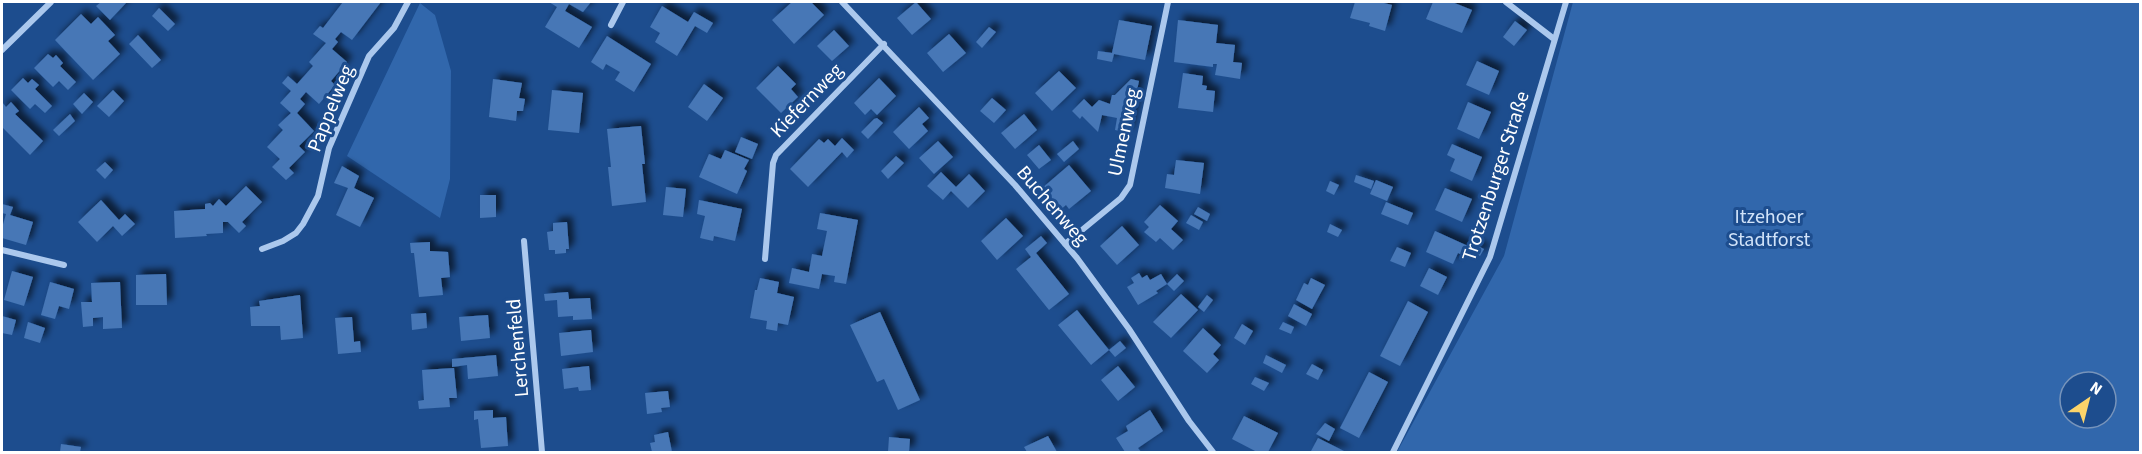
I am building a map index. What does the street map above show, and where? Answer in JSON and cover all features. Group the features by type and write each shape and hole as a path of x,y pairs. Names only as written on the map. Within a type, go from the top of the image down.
{"street":[{"path":"2,50 51,2"},
{"name":"Pappelweg","path":"262,249 283,241 296,233 303,224 318,196 329,148 369,56 394,28 408,2"},
{"path":"611,25 623,2"},
{"name":"Buchenweg","path":"842,2 1015,185 1065,243 1104,293 1212,453"},
{"name":"Ulmenweg","path":"1065,243 1121,198 1130,185 1168,2"},
{"path":"1506,2 1554,39"},
{"name":"Trotzenburger Straße","path":"1393,453 1490,257 1566,2"},
{"name":"Kiefernweg","path":"765,259 773,163 776,155 884,44"},
{"name":"Lerchenfeld","path":"524,241 542,453"},
{"path":"2,250 64,265"}],"green space":[{"name":"Itzehoer Stadtforst","path":"1573,2 2140,2 2140,452 1397,452 1504,256"},
{"path":"420,3 435,15 451,71 450,179 440,218 347,156"}],"building":[{"path":"101,2 127,2 110,20 96,6"},
{"path":"343,2 381,2 352,40 341,32 335,39 338,42 332,49 347,62 331,81 335,85 319,104 306,92 300,99 305,104 297,113 314,131 299,146 305,152 289,168 294,173 286,180 272,167 280,159 267,147 283,130 278,125 291,113 280,103 291,91 282,83 288,76 297,84 313,66 309,62 326,43 313,34 320,26 323,28"},
{"path":"549,2 591,2 583,12 569,4 565,11 592,27 579,48 545,27 557,7"},
{"path":"792,2 811,2 824,15 794,44 772,20"},
{"path":"916,2 931,19 912,35 897,18"},
{"path":"1355,2 1380,2 1392,5 1385,31 1369,26 1370,23 1350,18"},
{"path":"1433,2 1452,2 1472,10 1462,33 1426,19"},
{"path":"662,6 688,22 694,12 713,23 707,33 695,26 677,56 655,42 660,33 650,27"},
{"path":"159,8 175,24 168,31 152,16"},
{"path":"81,14 91,24 98,17 115,35 108,41 120,54 93,80 55,40"},
{"path":"1119,20 1152,26 1145,60 1114,54 1112,62 1097,59 1098,51 1112,53"},
{"path":"1178,20 1218,25 1216,43 1235,45 1233,62 1242,63 1240,79 1215,75 1217,64 1213,64 1213,67 1174,62"},
{"path":"1515,21 1527,30 1514,46 1503,37"},
{"path":"989,27 996,32 982,48 976,42"},
{"path":"834,30 849,46 832,61 817,46"},
{"path":"949,34 966,53 943,72 927,53"},
{"path":"138,35 161,60 152,68 129,44"},
{"path":"607,36 651,64 634,92 615,80 620,72 606,64 603,70 591,62"},
{"path":"48,54 53,58 56,55 63,63 60,66 76,82 68,90 59,81 53,87 34,68"},
{"path":"1477,61 1499,71 1489,95 1466,85"},
{"path":"778,66 796,84 791,89 798,97 781,113 756,88"},
{"path":"1059,71 1076,88 1052,111 1035,93"},
{"path":"1183,73 1203,76 1202,85 1207,86 1206,90 1215,91 1213,112 1178,108"},
{"path":"23,78 28,83 32,79 39,85 35,89 52,106 45,113 35,104 30,109 11,90"},
{"path":"879,78 896,96 877,115 871,109 865,115 854,103"},
{"path":"493,79 522,83 519,98 525,99 523,111 517,111 516,121 489,117"},
{"path":"1131,79 1139,81 1128,133 1115,130 1117,118 1102,115 1098,132 1082,116 1080,119 1072,111 1084,99 1092,107 1099,100 1110,104 1112,95 1115,95"},
{"path":"704,84 723,98 707,121 688,107"},
{"path":"113,90 124,101 109,117 97,106"},
{"path":"552,90 583,93 579,133 548,130"},
{"path":"84,93 93,102 82,114 73,104"},
{"path":"992,98 1006,110 994,123 980,111"},
{"path":"2,102 6,107 11,102 19,111 15,114 43,141 30,155 2,127"},
{"path":"1468,102 1491,112 1479,139 1457,129"},
{"path":"919,107 929,118 922,124 928,131 909,149 893,132"},
{"path":"70,114 75,121 59,136 53,130"},
{"path":"1024,114 1037,130 1015,149 1001,133"},
{"path":"877,118 883,123 868,139 861,132"},
{"path":"641,126 646,202 612,206 607,129"},
{"path":"741,137 758,144 752,159 735,152"},
{"path":"842,138 854,150 847,158 842,152 808,187 790,169 819,139 824,143 828,139 835,146"},
{"path":"938,141 953,157 934,174 919,158"},
{"path":"1073,141 1079,149 1064,162 1057,154"},
{"path":"1452,144 1482,157 1472,181 1450,171 1455,159 1447,155"},
{"path":"1039,145 1051,160 1039,169 1027,155"},
{"path":"725,150 749,160 737,194 699,177 709,154 721,159"},
{"path":"896,156 904,163 888,179 881,171"},
{"path":"1176,160 1204,163 1200,194 1165,188 1167,174 1174,175"},
{"path":"105,162 113,170 105,179 96,170"},
{"path":"1069,165 1091,191 1069,209 1066,205 1059,211 1041,189"},
{"path":"342,166 359,176 354,188 374,198 360,227 336,215 348,188 334,183"},
{"path":"941,172 956,187 969,174 985,191 968,208 951,191 943,200 927,186"},
{"path":"1356,175 1374,181 1371,189 1354,182"},
{"path":"1376,180 1393,187 1387,201 1370,194"},
{"path":"1330,181 1339,185 1334,195 1326,191"},
{"path":"246,186 262,202 242,222 246,226 239,233 228,222 223,222 223,233 175,238 174,211 205,209 205,204 210,203 213,206 219,199 226,206"},
{"path":"666,187 686,189 683,217 663,215"},
{"path":"1445,188 1472,199 1462,222 1435,210"},
{"path":"480,195 496,195 496,217 480,218"},
{"path":"101,200 119,220 125,214 135,224 122,236 113,226 97,242 78,222"},
{"path":"699,200 742,209 735,241 714,236 713,241 700,238 705,216 697,214"},
{"path":"1386,202 1413,213 1408,225 1381,214"},
{"path":"2,204 13,207 10,215 33,222 26,245 2,238 6,214 2,213"},
{"path":"1160,205 1178,221 1171,229 1183,240 1173,250 1160,238 1156,242 1144,232 1149,227 1144,222"},
{"path":"1198,207 1210,214 1207,221 1194,214"},
{"path":"820,213 858,220 846,284 834,282 835,276 822,274 819,289 789,283 792,268 809,272 812,254 822,256 827,231 817,229"},
{"path":"1191,215 1203,222 1199,230 1186,223"},
{"path":"1006,218 1023,236 997,260 981,241"},
{"path":"567,222 569,249 566,249 566,253 555,254 555,250 549,250 547,232 553,231 553,223"},
{"path":"1330,224 1342,230 1338,237 1327,232"},
{"path":"1122,226 1139,245 1117,265 1100,246"},
{"path":"1435,231 1468,246 1464,256 1458,253 1453,264 1426,252"},
{"path":"1041,236 1047,243 1036,253 1069,294 1049,310 1016,269 1031,257 1025,249"},
{"path":"430,242 430,251 448,252 450,277 441,278 443,295 419,297 414,253 411,253 410,243"},
{"path":"1471,243 1484,249 1480,256 1468,250"},
{"path":"1397,247 1411,253 1405,267 1390,261"},
{"path":"1429,268 1447,277 1438,295 1420,286"},
{"path":"12,271 33,277 24,306 4,300"},
{"path":"1139,273 1142,278 1147,275 1150,280 1161,274 1167,284 1156,291 1158,293 1138,305 1127,287 1134,283 1131,278"},
{"path":"166,274 167,305 136,305 136,275"},
{"path":"1177,274 1184,281 1174,291 1167,284"},
{"path":"760,278 779,282 777,293 794,297 788,325 778,323 777,331 766,329 767,321 750,318 755,290 757,290"},
{"path":"1311,278 1325,285 1312,309 1296,300 1304,283 1308,285"},
{"path":"50,282 74,289 69,309 59,306 55,319 41,315"},
{"path":"120,282 122,328 103,329 103,317 93,318 93,326 83,327 81,302 92,302 91,283"},
{"path":"568,292 569,299 590,298 592,319 573,320 573,316 558,317 557,300 545,301 544,294"},
{"path":"1181,294 1198,310 1171,338 1153,322"},
{"path":"300,295 303,338 281,340 280,326 251,326 250,307 260,306 259,301"},
{"path":"1207,295 1213,300 1204,312 1198,307"},
{"path":"1408,301 1428,312 1400,366 1380,356"},
{"path":"1294,304 1312,314 1306,326 1288,316"},
{"path":"1077,310 1109,350 1091,365 1058,325"},
{"path":"880,312 920,400 898,410 884,379 877,382 850,325"},
{"path":"426,313 427,328 412,330 411,314"},
{"path":"488,315 490,338 461,341 459,317"},
{"path":"2,316 16,320 12,335 2,333"},
{"path":"352,317 354,342 360,341 361,352 338,354 335,318"},
{"path":"28,322 45,328 40,343 24,338"},
{"path":"1283,322 1294,327 1291,334 1279,329"},
{"path":"1242,324 1253,331 1245,345 1234,338"},
{"path":"1203,328 1221,345 1213,354 1219,360 1207,373 1183,351"},
{"path":"591,330 593,352 561,356 559,333"},
{"path":"1120,341 1126,348 1115,357 1109,350"},
{"path":"496,355 498,376 468,379 467,365 452,367 452,359"},
{"path":"1266,355 1286,365 1282,373 1263,363"},
{"path":"1312,364 1323,370 1318,380 1306,374"},
{"path":"589,366 591,390 579,391 578,387 564,389 562,369"},
{"path":"1118,366 1135,387 1118,401 1101,380"},
{"path":"454,368 457,398 449,398 450,407 419,409 418,401 424,400 422,370"},
{"path":"1369,372 1388,382 1359,438 1340,428"},
{"path":"1255,377 1269,383 1264,391 1251,384"},
{"path":"668,391 670,407 661,408 662,412 647,414 645,393"},
{"path":"493,410 493,418 506,417 508,446 481,448 478,419 474,420 474,411"},
{"path":"1150,410 1163,431 1138,448 1141,452 1125,452 1116,438 1128,431 1126,426"},
{"path":"1244,416 1278,433 1268,452 1257,452 1232,439"},
{"path":"1325,423 1335,429 1329,441 1316,434"},
{"path":"668,432 672,452 652,452 650,443 655,442 654,435"},
{"path":"1048,436 1057,452 1027,452 1024,447"},
{"path":"889,437 910,439 909,452 888,452"},
{"path":"1318,438 1346,452 1311,451"},
{"path":"61,444 81,447 80,452 60,452"}]}
